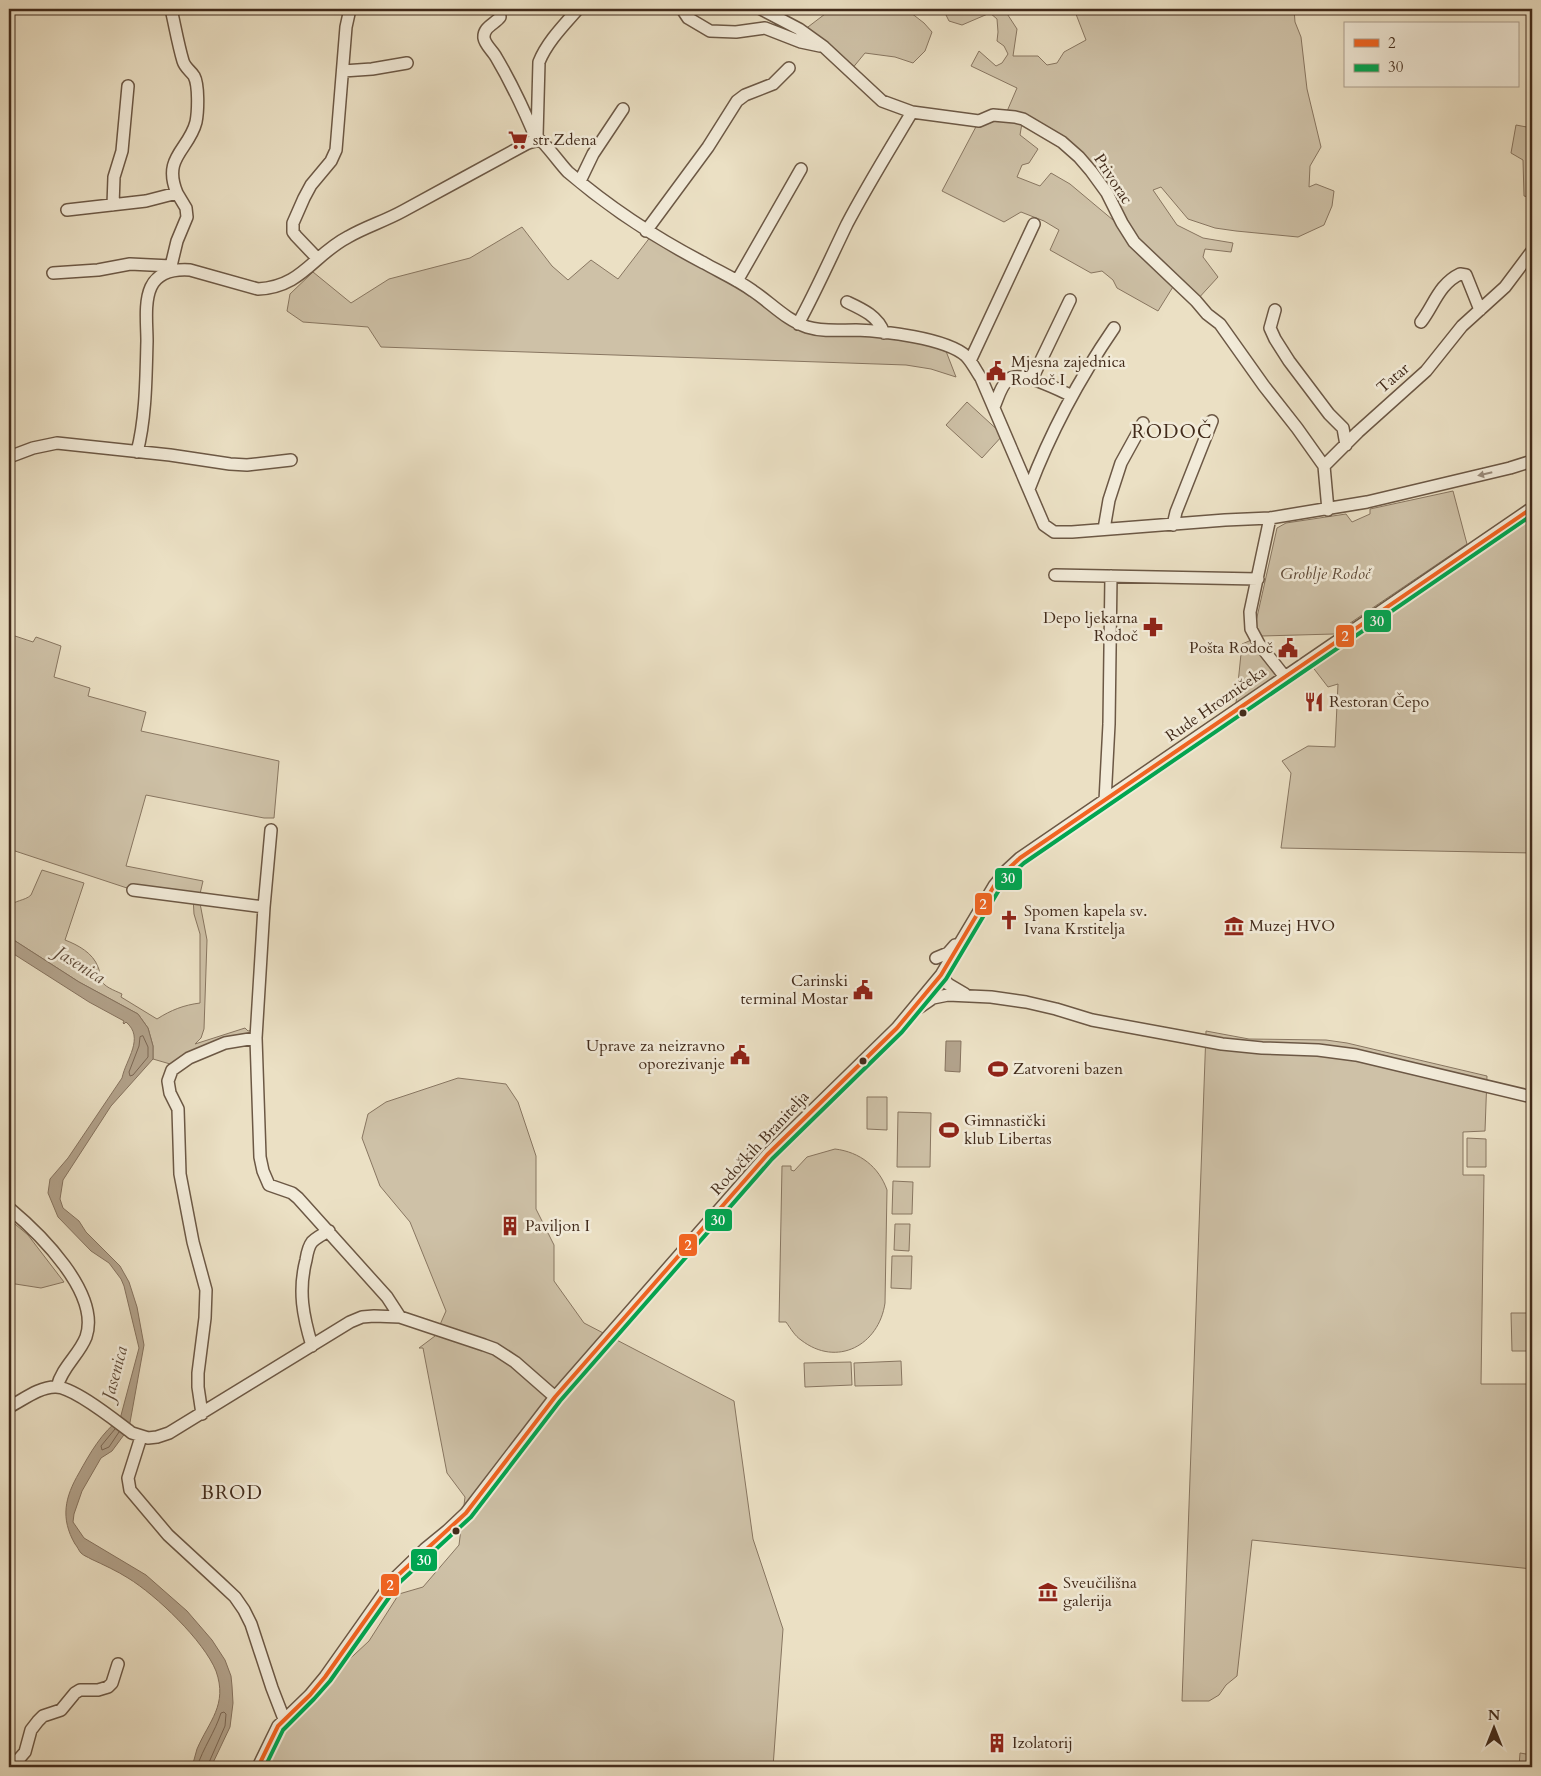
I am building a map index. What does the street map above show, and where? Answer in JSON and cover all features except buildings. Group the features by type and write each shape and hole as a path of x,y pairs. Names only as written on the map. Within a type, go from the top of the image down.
{"street":[{"path":"137,452 143,414 148,295 156,280 171,269 177,241 187,217 186,208 172,178 174,161 193,130 197,114 195,78 184,64 171,9"},
{"path":"317,258 296,236 293,228 304,198 331,161 336,150 346,27 350,9"},
{"path":"499,9 500,17 487,29 484,37 485,41 517,94 537,141"},
{"path":"537,141 540,93 539,62 546,49 578,9"},
{"path":"682,9 688,18 710,31 736,32 765,28 801,42 824,47"},
{"name":"Privorac","path":"761,9 799,29 824,47 882,101 912,112 979,121 993,115 1015,117 1023,119 1062,142 1079,157 1107,193 1134,242 1196,301 1207,314 1220,324 1324,466"},
{"path":"343,71 372,69 408,63"},
{"path":"646,230 708,147 737,102 745,94 772,84 789,68"},
{"path":"113,204 114,177 122,151 128,86"},
{"path":"580,181 593,154 623,109"},
{"path":"798,324 817,290 847,225 875,172 912,112"},
{"path":"53,273 98,270 130,264 190,270 244,286 258,289 266,288 287,282 299,276 317,258 349,236 402,212 518,149 537,141 544,142 561,165 580,181 646,230 755,292 787,318 798,324 809,328 825,330 884,333 945,345 957,350 970,361 981,378 1044,525 1048,529 1061,533 1270,518 1328,510 1510,468 1532,461"},
{"path":"737,281 801,169"},
{"path":"67,210 146,201 177,192"},
{"path":"970,361 1034,224"},
{"name":"Tatar","path":"1324,466 1358,432 1426,371 1462,326 1505,287 1532,251"},
{"path":"1421,322 1430,311 1437,294 1448,282 1460,274 1466,275 1469,280 1480,310"},
{"path":"1032,379 1070,300"},
{"path":"847,302 873,317 881,325 884,333"},
{"path":"1275,310 1270,328 1275,338 1289,361 1329,414 1343,428 1346,446"},
{"path":"1029,489 1049,437 1097,352 1114,328"},
{"path":"994,407 1004,384 1009,379 1018,377 1032,379 1072,396"},
{"path":"1173,525 1176,512 1212,421"},
{"path":"1104,529 1109,500 1121,463 1143,423"},
{"path":"9,457 33,448 56,443 247,465 291,460"},
{"path":"1324,466 1328,510"},
{"name":"Rude Hrozničeka","path":"951,959 980,908 1007,870 1020,858 1532,508"},
{"path":"1270,518 1250,612 1252,629 1259,644 1285,677"},
{"path":"1055,575 1258,579"},
{"path":"1105,801 1109,724 1111,576"},
{"path":"271,830 256,1038 260,1157 266,1180 269,1185 292,1193 298,1198 387,1297 400,1317"},
{"path":"133,890 264,907"},
{"path":"936,958 952,949 964,937"},
{"name":"Rodočkih Branitelja","path":"258,1767 272,1736 284,1719 310,1695 325,1677 395,1578 466,1513 555,1397 767,1155 900,1024 938,979 951,959"},
{"path":"948,996 938,989 938,979 956,990 971,996"},
{"path":"900,1024 926,1002 938,996 971,996 1026,1002 1056,1008 1092,1020 1222,1044 1318,1050 1356,1055 1532,1097"},
{"path":"202,1414 198,1373 205,1318 206,1290 193,1242 180,1174 178,1109 170,1093 168,1081 172,1070 189,1058 225,1043 256,1038"},
{"path":"9,1208 41,1237 56,1255 86,1302 88,1313 86,1335 82,1345 63,1371 57,1386"},
{"path":"312,1346 303,1315 301,1297 303,1273 312,1242 329,1231"},
{"path":"9,1407 33,1394 57,1386 76,1395 137,1435 157,1437 169,1433 202,1414 350,1322 362,1317 387,1316 400,1317 495,1349 515,1362 555,1397"},
{"path":"9,1416 30,1401 33,1394"},
{"path":"137,1435 128,1478 130,1490 168,1535 235,1597 244,1610 251,1624 284,1719"},
{"path":"12,1767 25,1752 31,1730 38,1721 44,1716 61,1710 75,1693 80,1690 98,1690 108,1687 112,1683 118,1664"}],"green space":[{"path":"818,9 906,9 932,32 925,51 913,63 895,57 865,53 851,70 804,30 825,14"},
{"path":"943,9 1004,9 1017,29 1013,56 1038,56 1047,65 1057,63 1064,52 1086,40 1074,9 1294,9 1295,22 1301,37 1307,89 1321,147 1310,166 1309,187 1316,184 1334,191 1332,206 1324,225 1298,237 1215,228 1188,219 1161,187 1153,190 1177,225 1203,238 1233,243 1231,252 1205,249 1203,257 1218,277 1196,301 1176,282 1158,311 1117,288 1113,280 1102,271 1091,273 1050,250 1059,230 1044,221 1021,212 1004,222 942,191 979,121 993,115 1022,123 1020,135 1038,149 1029,163 1022,165 1017,177 1040,186 1051,173 1070,184 1113,220 1121,222 1098,180 1080,158 1056,139 1032,125 1020,119 1005,116 1017,88 971,66 979,51 996,66 1002,63 1008,54 1004,46 997,41 997,19 990,13 962,25 949,21"},
{"path":"1516,125 1532,128 1532,198 1524,196 1523,160 1511,153"},
{"path":"522,227 552,266 568,280 591,260 618,279 651,236 737,285 792,323 882,335 944,346 956,377 931,369 906,365 381,347 368,327 303,322 287,311 290,294 313,272 351,303 389,279 470,258"},
{"path":"967,402 1003,435 982,458 946,425"},
{"name":"Groblje Rodoč","path":"1453,491 1467,544 1334,634 1262,636 1255,626 1277,528 1286,523 1346,514 1352,522 1370,514 1370,509"},
{"path":"1532,508 1532,853 1281,848 1291,773 1282,761 1308,746 1335,747 1338,684 1328,687 1308,661"},
{"path":"9,634 33,642 36,637 61,646 54,677 90,688 88,696 146,712 141,731 279,761 274,818 264,818 146,795 126,866 203,881 199,898 207,940 204,1029 201,1038 195,1044 245,1028 248,1031 257,1029 256,1038 238,1040 177,1066 153,1059 153,1046 148,1028 138,1014 79,982 9,937 9,907 31,895 42,870 84,883 65,940 80,947 93,958 99,968 101,981 109,988 122,994 121,997 157,1019 178,1008 200,1003 200,934 194,914 193,897 133,890 9,849"},
{"path":"1256,638 1285,677 1242,707 1236,703 1242,644"},
{"path":"1206,1031 1249,1039 1326,1040 1347,1043 1487,1076 1485,1131 1463,1132 1463,1175 1484,1175 1481,1384 1532,1384 1532,1569 1252,1540 1237,1676 1226,1685 1219,1695 1209,1701 1182,1701"},
{"path":"458,1078 506,1084 518,1102 536,1156 536,1209 554,1245 554,1281 584,1323 734,1401 753,1539 783,1629 773,1767 258,1767 272,1736 310,1696 369,1641 399,1594 423,1587 459,1545 465,1497 447,1473 423,1348 419,1348 435,1336 446,1311 410,1222 380,1186 362,1138 368,1114 386,1102"},
{"path":"867,1097 887,1097 887,1130 867,1129"},
{"path":"898,1112 931,1113 930,1167 897,1167"},
{"path":"1467,1138 1486,1139 1486,1167 1467,1167"},
{"path":"835,1149 853,1153 867,1162 879,1174 887,1190 885,1303 881,1318 865,1341 854,1348 842,1352 828,1352 815,1348 801,1340 786,1322 779,1322 782,1166 791,1166 791,1170 794,1171 807,1157"},
{"path":"893,1181 913,1182 912,1214 892,1214"},
{"path":"9,1219 28,1235 64,1282 41,1288 9,1283"},
{"path":"895,1224 910,1224 909,1251 894,1250"},
{"path":"892,1256 912,1256 911,1289 891,1288"},
{"path":"1511,1313 1531,1313 1531,1351 1512,1351"},
{"path":"901,1361 902,1385 855,1386 854,1363"},
{"path":"851,1362 852,1385 805,1387 804,1363"},
{"path":"1520,1753 1532,1755 1532,1767 1519,1767"}],"water":[{"path":"9,937 79,982 138,1014 148,1028 153,1046 153,1059 111,1106 63,1180 60,1199 63,1208 79,1221 86,1232 120,1266 129,1282 137,1307 144,1345 129,1428 112,1451 101,1458 82,1491 73,1522 84,1538 146,1575 187,1611 212,1640 225,1660 231,1676 232,1686 233,1703 230,1727 211,1767 192,1767 197,1749 216,1712 220,1694 216,1671 210,1659 190,1633 152,1595 124,1575 83,1555 70,1534 66,1516 70,1491 79,1473 102,1437 120,1419 139,1348 121,1279 109,1263 91,1251 58,1217 48,1193 50,1179 68,1158 122,1078 133,1049 134,1035 126,1022 124,1024 124,1021 89,1002 9,951"},
{"path":"946,1041 961,1041 960,1072 945,1071"}],"transit line":[{"name":"2","path":"258,1767 278,1726 310,1695 325,1677 395,1578 466,1513 555,1397 767,1155 897,1028 941,975 994,886 1007,870 1020,858 1532,508"},
{"name":"30","path":"265,1767 283,1730 330,1681 400,1582 471,1517 560,1401 772,1159 902,1032 946,979 999,890 1012,874 1024,863 1532,515"}],"place":[{"name":"str Zdena","path":"518,140"},
{"name":"Mjesna zajednica Rodoč I","path":"996,371"},
{"name":"Depo ljekarna Rodoč","path":"1153,627"},
{"name":"Pošta Rodoč","path":"1288,648"},
{"name":"Restoran Čepo","path":"1314,702"},
{"name":"Spomen kapela sv. Ivana Krstitelja","path":"1009,920"},
{"name":"Muzej HVO","path":"1234,926"},
{"name":"Carinski terminal Mostar","path":"863,990"},
{"name":"Uprave za neizravno oporezivanje","path":"740,1055"},
{"name":"Zatvoreni bazen","path":"998,1069"},
{"name":"Gimnastički klub Libertas","path":"949,1130"},
{"name":"Paviljon I","path":"510,1226"},
{"name":"Sveučilišna galerija","path":"1048,1592"},
{"name":"Izolatorij","path":"997,1743"}],"district":[{"name":"RODOČ","path":"1172,432"},
{"name":"BROD","path":"232,1493"}],"water label":[{"name":"Jasenica","path":"80,965"},
{"name":"Jasenica","path":"115,1373"}]}
